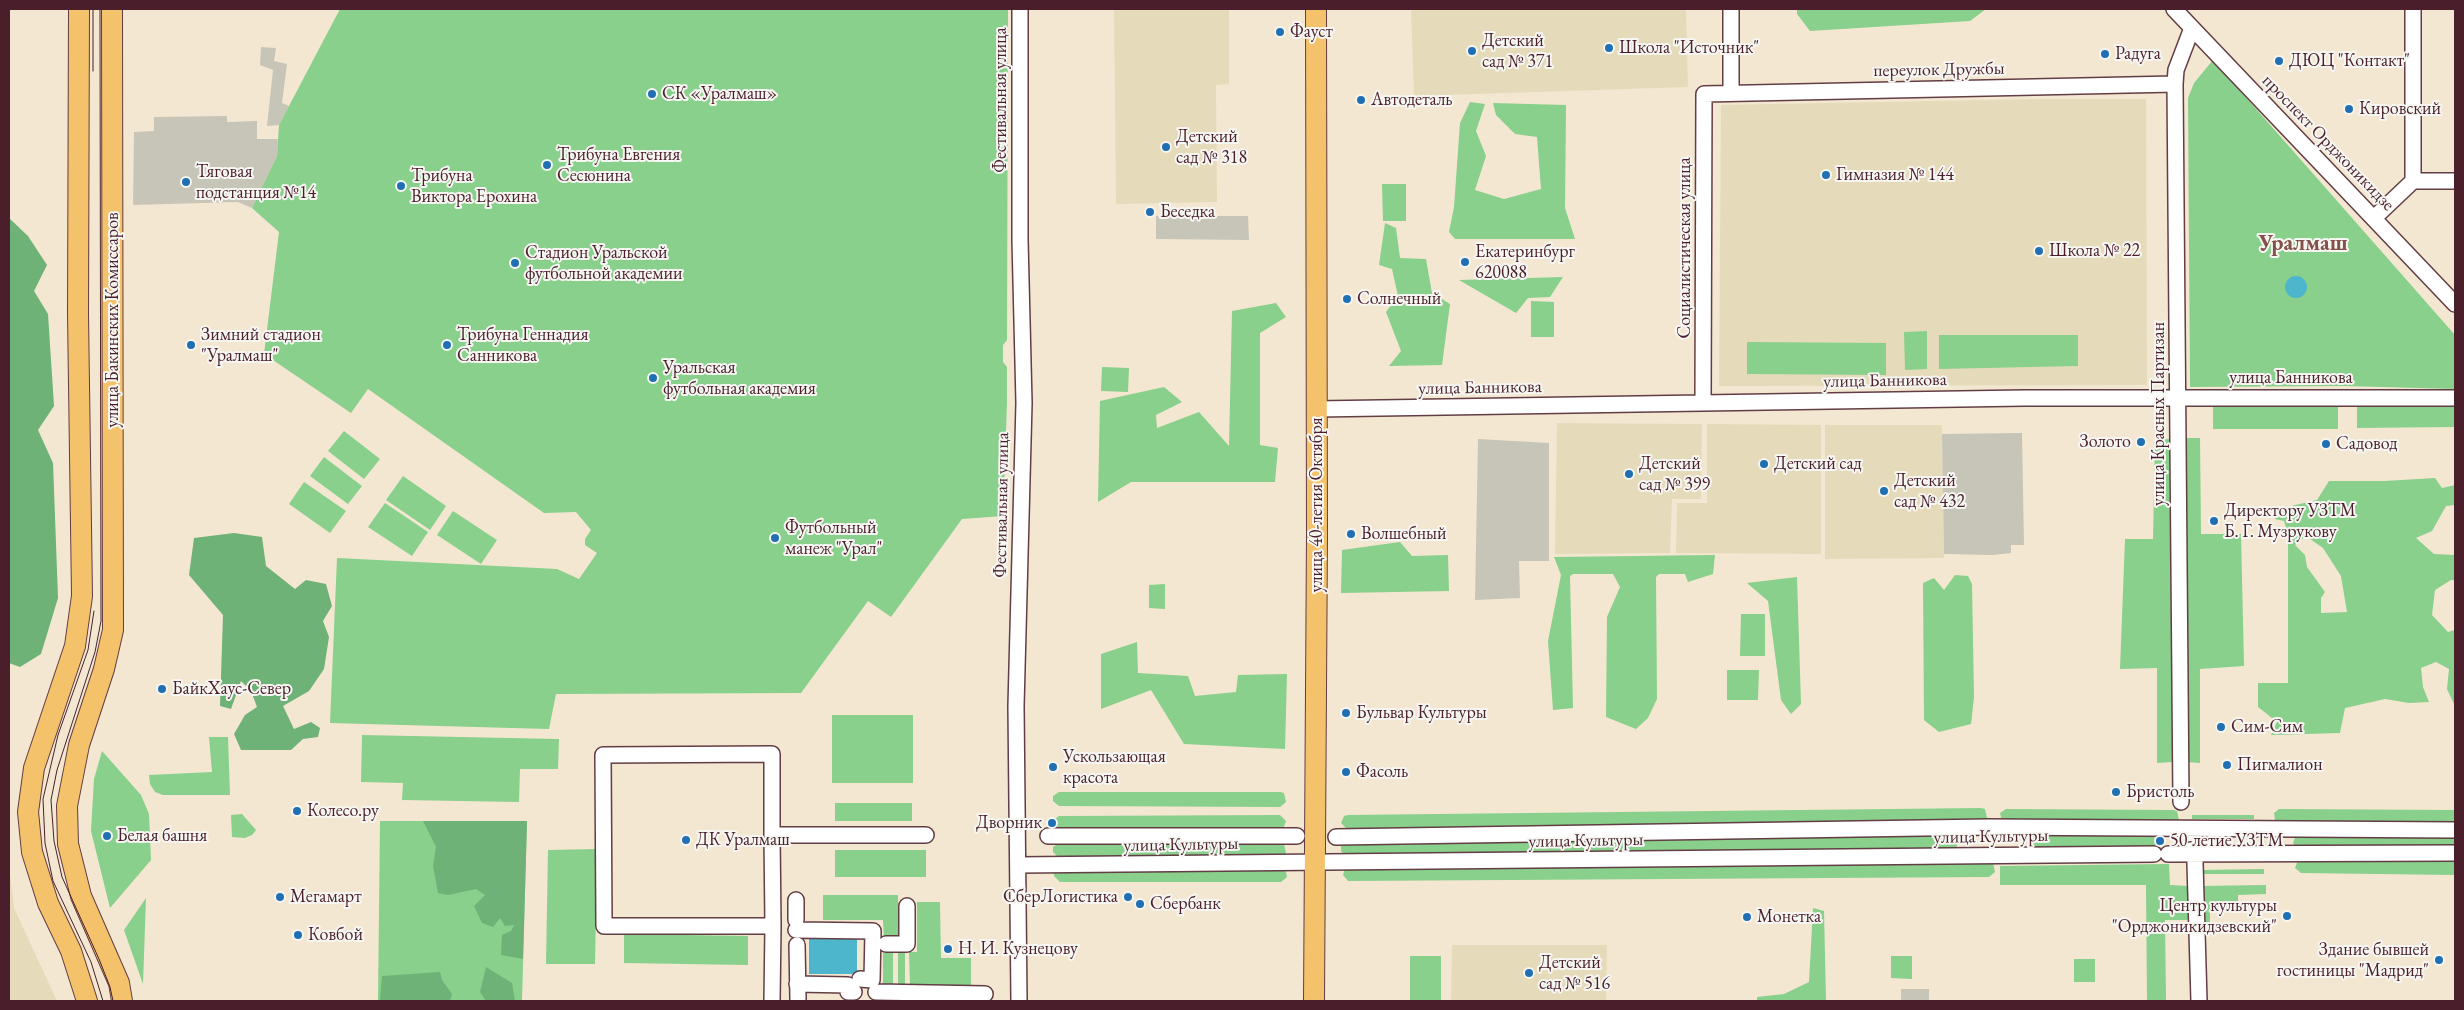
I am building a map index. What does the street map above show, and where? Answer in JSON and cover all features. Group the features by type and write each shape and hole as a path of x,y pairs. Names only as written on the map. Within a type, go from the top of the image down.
{"main road":[{"name":"улица Бакинских Комиссаров","path":"79,9 78,314 82,596 75,646 34,768 28,812 32,852 45,894 71,951 87,999"},
{"name":"улица Бакинских Комиссаров","path":"112,9 114,224 112,630 104,668 73,769 67,806 68,844 81,896 120,992"},
{"name":"улица 40-летия Октября","path":"1314,1001 1316,862 1316,9"}],"street":[{"name":"Фестивальная улица","path":"1019,1001 1016,706 1024,403 1020,240 1020,9"},
{"path":"1731,93 1732,9"},
{"name":"проспект Орджоникидзе","path":"2174,9 2455,304"},
{"path":"2413,9 2413,181"},
{"name":"улица Красных Партизан","path":"2181,802 2174,84 2176,70 2192,28"},
{"name":"переулок Дружбы","path":"1704,94 2174,84"},
{"name":"Социалистическая улица","path":"1703,403 1704,94"},
{"path":"2374,218 2413,181 2455,181"},
{"name":"улица Банникова","path":"1316,409 2178,398 2455,398"},
{"path":"772,926 604,926 603,755 772,750 777,835 772,926 772,1001"},
{"name":"улица Культуры","path":"1336,837 1983,827 2455,830"},
{"path":"2194,829 2199,1001"},
{"path":"777,835 926,835"},
{"name":"улица Культуры","path":"1048,836 1297,836"},
{"name":"улица Культуры","path":"1018,865 2455,853"},
{"path":"796,900 798,999"},
{"path":"880,944 906,944 907,906"},
{"path":"796,932 873,931 880,944 872,980 861,987"},
{"path":"797,984 985,994"}],"shaded area":[{"name":"Детский сад № 318","path":"1114,9 1229,9 1229,84 1216,85 1217,202 1116,204"},
{"path":"1411,9 1686,9 1688,87 1414,96"},
{"path":"261,47 276,48 274,61 287,64 282,103 289,106 279,125 267,126 273,70 260,65"},
{"path":"2038,99 2146,99 2147,385 1719,386 1721,105"},
{"path":"227,116 227,122 257,121 257,139 278,139 277,156 252,208 238,202 133,205 134,132 154,131 154,117"},
{"path":"1156,216 1248,216 1249,240 1156,239"},
{"name":"Детский сад № 399","path":"1557,423 1702,424 1701,499 1672,499 1670,553 1555,554"},
{"name":"Детский сад","path":"1707,424 1821,425 1821,554 1676,553 1677,503 1707,503"},
{"name":"Детский сад № 432","path":"1825,425 1942,425 1944,558 1825,559"},
{"path":"2022,433 2024,545 2011,545 2011,553 1993,555 1944,554 1942,434"},
{"path":"1478,439 1549,443 1549,561 1519,561 1520,598 1475,600"},
{"path":"9,864 14,908 57,1001 9,1001"},
{"name":"Детский сад № 516","path":"1452,945 1607,945 1606,1001 1451,1001"},
{"path":"1901,989 1929,989 1929,1001 1901,1001"}],"green space":[{"name":"Уральская футбольная академия","path":"340,9 1008,9 1007,340 1003,345 1003,362 1007,367 1007,403 1003,516 962,519 891,617 868,601 801,693 556,694 549,729 330,723 337,558 557,569 579,579 597,553 585,545 585,539 591,530 576,512 544,513 368,389 351,413 264,354 279,232 252,208 277,156 279,125"},
{"path":"1797,9 1986,9 1970,21 1810,31 1797,14"},
{"path":"2213,60 2455,335 2455,389 2344,386 2190,387 2188,98 2194,83"},
{"path":"1470,102 1485,104 1476,131 1486,156 1475,190 1504,199 1541,189 1537,137 1515,134 1496,115 1493,103 1566,105 1565,208 1575,239 1455,239 1449,232 1454,207 1460,123"},
{"path":"1382,184 1406,184 1406,221 1383,221"},
{"path":"9,218 28,236 47,265 34,291 48,314 54,406 38,430 53,463 58,598 41,654 20,667 9,663"},
{"path":"1385,223 1396,228 1400,258 1426,259 1432,293 1450,304 1442,365 1389,366 1401,351 1386,312 1398,296 1392,269 1379,265"},
{"path":"1563,277 1550,297 1528,298 1516,313 1459,280"},
{"path":"1531,301 1554,302 1554,337 1531,337"},
{"path":"1276,303 1286,317 1260,333 1260,445 1278,448 1275,482 1131,482 1098,502 1100,401 1164,387 1182,402 1156,415 1157,428 1199,412 1229,446 1232,311"},
{"path":"1927,331 1927,369 1905,370 1904,332"},
{"path":"1939,335 2078,335 2078,366 1939,369"},
{"path":"1747,342 1886,343 1886,375 1747,374"},
{"path":"1102,367 1129,368 1128,392 1101,391"},
{"path":"2357,405 2455,405 2455,427 2357,428"},
{"path":"2213,406 2338,406 2338,429 2213,429"},
{"path":"344,431 380,459 364,479 328,451"},
{"path":"2184,438 2200,438 2201,534 2241,534 2244,666 2200,669 2200,763 2187,762"},
{"path":"2169,439 2173,762 2157,763 2157,668 2120,669 2125,539 2153,539 2155,440"},
{"path":"324,457 362,486 348,504 310,476"},
{"path":"403,476 446,506 430,530 386,500"},
{"path":"2435,478 2442,488 2455,485 2455,505 2446,506 2432,531 2416,538 2434,554 2455,555 2455,580 2451,580 2435,590 2432,615 2448,632 2455,630 2455,706 2447,689 2449,669 2436,662 2421,668 2423,687 2429,702 2409,703 2385,699 2345,708 2340,733 2271,735 2277,722 2258,707 2258,683 2288,683 2288,534 2284,521 2275,519 2274,510 2317,500 2329,481 2384,481","holes":["2306,536 2323,548 2341,576 2347,612 2321,613 2321,598 2325,592 2307,567 2305,555 2295,545"]},
{"path":"304,482 346,511 330,533 289,504"},
{"path":"385,503 428,532 412,556 368,527"},
{"path":"453,511 497,540 481,564 437,535"},
{"path":"234,533 262,537 266,566 295,589 306,580 326,584 332,606 323,621 329,637 324,669 309,691 283,706 294,729 311,722 320,728 318,737 303,739 291,750 241,750 234,734 245,715 257,707 251,691 241,681 231,709 220,706 223,615 189,575 194,538"},
{"path":"1400,542 1412,556 1448,555 1449,591 1341,593 1342,550"},
{"path":"1715,555 1713,574 1688,582 1685,574 1659,574 1656,577 1657,699 1648,718 1636,729 1606,717 1607,617 1620,587 1613,574 1573,574 1570,576 1573,708 1553,710 1548,641 1561,575 1554,557"},
{"path":"1955,575 1968,576 1972,584 1974,697 1971,724 1939,732 1924,720 1923,583 1934,578 1944,590"},
{"path":"1797,577 1801,704 1791,714 1781,700 1768,601 1747,583"},
{"path":"1165,584 1165,609 1149,608 1149,585"},
{"path":"1741,614 1765,614 1765,656 1740,656"},
{"path":"1137,642 1138,673 1188,676 1195,696 1236,692 1238,675 1287,674 1285,749 1184,744 1151,690 1101,709 1101,654"},
{"path":"1727,670 1759,670 1758,700 1727,700"},
{"path":"832,715 913,715 913,783 832,783"},
{"path":"362,735 559,739 558,769 520,769 519,802 402,800 403,783 361,782"},
{"path":"209,737 228,737 230,795 163,795 155,792 150,784 149,775 212,772"},
{"path":"102,751 141,795 149,814 151,860 110,908 91,831 94,779"},
{"path":"1059,792 1280,792 1284,793 1286,802 1280,807 1059,806 1053,801 1053,796"},
{"path":"835,803 912,803 912,821 835,821"},
{"path":"1985,809 1987,818 1980,823 1347,829 1341,823 1344,816 1348,815"},
{"path":"2006,809 2173,810 2177,811 2179,820 2177,823 2002,821 2000,813"},
{"path":"2279,809 2455,810 2455,824 2275,821 2274,813"},
{"path":"242,814 256,830 252,835 245,838 232,837 231,815"},
{"path":"1280,815 1286,821 1283,829 1058,830 1053,824 1053,820 1059,816"},
{"path":"2192,815 2254,815 2254,819 2192,819"},
{"path":"380,821 527,821 522,1001 378,1001"},
{"path":"423,821 527,821 523,959 501,955 502,935 511,931 514,925 505,926 500,918 493,927 482,923 474,906 485,895 476,889 448,895 438,893 433,866 436,847"},
{"path":"1953,835 1958,841 1956,849 1346,856 1341,851 1341,846 1347,842"},
{"path":"2150,835 2154,837 2156,845 2153,849 2037,849 2032,843 2034,836"},
{"path":"2296,835 2455,835 2455,849 2295,846 2293,843"},
{"path":"1059,843 1280,843 1284,844 1286,853 1283,857 1058,857 1053,852 1053,847"},
{"path":"597,849 595,964 546,964 548,850"},
{"path":"835,850 926,850 926,877 835,877"},
{"path":"2298,860 2455,860 2455,875 2301,873 2295,868"},
{"path":"1993,863 1995,872 1989,877 1348,881 1343,875 1345,868"},
{"path":"2169,864 2170,885 2188,886 2189,920 2165,920 2166,1001 2147,1001 2146,885 2000,885 2000,866"},
{"path":"1285,868 1287,877 1281,882 1060,882 1054,876 1054,872"},
{"path":"2264,869 2264,874 2202,874 2202,870"},
{"path":"2266,885 2266,894 2238,895 2238,907 2210,907 2210,931 2201,931 2201,886"},
{"path":"823,895 898,895 898,938 884,938 883,920 823,920"},
{"path":"146,898 143,984 124,930"},
{"path":"917,902 940,902 941,958 971,958 971,985 910,986 909,952 917,952"},
{"path":"1813,908 1824,911 1826,1001 1757,1001 1757,997 1784,994 1809,982"},
{"path":"624,934 748,936 748,965 624,963"},
{"path":"893,952 893,986 883,986 883,953"},
{"path":"905,952 905,986 898,986 898,953"},
{"path":"1410,956 1441,956 1441,1001 1410,1001"},
{"path":"1891,956 1912,956 1912,979 1891,978"},
{"path":"2074,959 2095,959 2095,982 2074,982"},
{"path":"486,967 512,983 515,1001 486,1001 480,992"},
{"path":"440,972 442,980 452,994 450,1001 380,1001 382,976"}],"water":[{"path":"2296,276 2306,283 2307,287 2300,297 2296,298 2286,291 2285,287 2292,277"},
{"path":"857,937 857,974 809,974 809,938"}],"tram line":[{"path":"93,9 93,71"},
{"path":"100,9 101,621 95,652 57,770 51,800 54,841 62,877 99,959 110,987 113,1001"},
{"path":"94,611 88,650 58,735 43,799 45,843 53,881 91,962 103,1001"}],"place":[{"name":"Фауст","path":"1280,32"},
{"name":"Школа \"Источник\"","path":"1609,48"},
{"name":"Детский сад № 371","path":"1472,51"},
{"name":"Радуга","path":"2105,54"},
{"name":"ДЮЦ \"Контакт\"","path":"2279,61"},
{"name":"СК «Уралмаш»","path":"652,94"},
{"name":"Автодеталь","path":"1361,100"},
{"name":"Кировский","path":"2349,109"},
{"name":"Детский сад № 318","path":"1166,147"},
{"name":"Трибуна Евгения Сесюнина","path":"547,165"},
{"name":"Гимназия № 144","path":"1826,175"},
{"name":"Тяговая подстанция №14","path":"186,182"},
{"name":"Трибуна Виктора Ерохина","path":"401,186"},
{"name":"Беседка","path":"1150,212"},
{"name":"Школа № 22","path":"2039,251"},
{"name":"Екатеринбург 620088","path":"1465,262"},
{"name":"Стадион Уральской футбольной академии","path":"515,263"},
{"name":"Солнечный","path":"1347,299"},
{"name":"Зимний стадион \"Уралмаш\"","path":"191,345"},
{"name":"Трибуна Геннадия Санникова","path":"447,345"},
{"name":"Уральская футбольная академия","path":"653,378"},
{"name":"Золото","path":"2141,442"},
{"name":"Садовод","path":"2326,444"},
{"name":"Детский сад","path":"1764,464"},
{"name":"Детский сад № 399","path":"1629,474"},
{"name":"Детский сад № 432","path":"1884,491"},
{"name":"Директору УЗТМ Б. Г. Музрукову","path":"2214,521"},
{"name":"Волшебный","path":"1351,534"},
{"name":"Футбольный манеж \"Урал\"","path":"775,538"},
{"name":"БайкХаус-Север","path":"162,689"},
{"name":"Бульвар Культуры","path":"1346,713"},
{"name":"Сим-Сим","path":"2221,727"},
{"name":"Пигмалион","path":"2227,765"},
{"name":"Ускользающая красота","path":"1053,767"},
{"name":"Фасоль","path":"1346,772"},
{"name":"Бристоль","path":"2116,792"},
{"name":"Колесо.ру","path":"297,811"},
{"name":"Дворник","path":"1052,823"},
{"name":"Белая башня","path":"107,836"},
{"name":"ДК Уралмаш","path":"686,840"},
{"name":"50-летие УЗТМ","path":"2160,841"},
{"name":"Мегамарт","path":"280,897"},
{"name":"СберЛогистика","path":"1128,897"},
{"name":"Сбербанк","path":"1140,904"},
{"name":"Центр культуры \"Орджоникидзевский\"","path":"2287,916"},
{"name":"Монетка","path":"1747,917"},
{"name":"Ковбой","path":"298,935"},
{"name":"Н. И. Кузнецову","path":"948,949"},
{"name":"Здание бывшей гостиницы \"Мадрид\"","path":"2439,960"},
{"name":"Детский сад № 516","path":"1529,973"}],"district":[{"name":"Уралмаш","path":"2303,244"}]}
